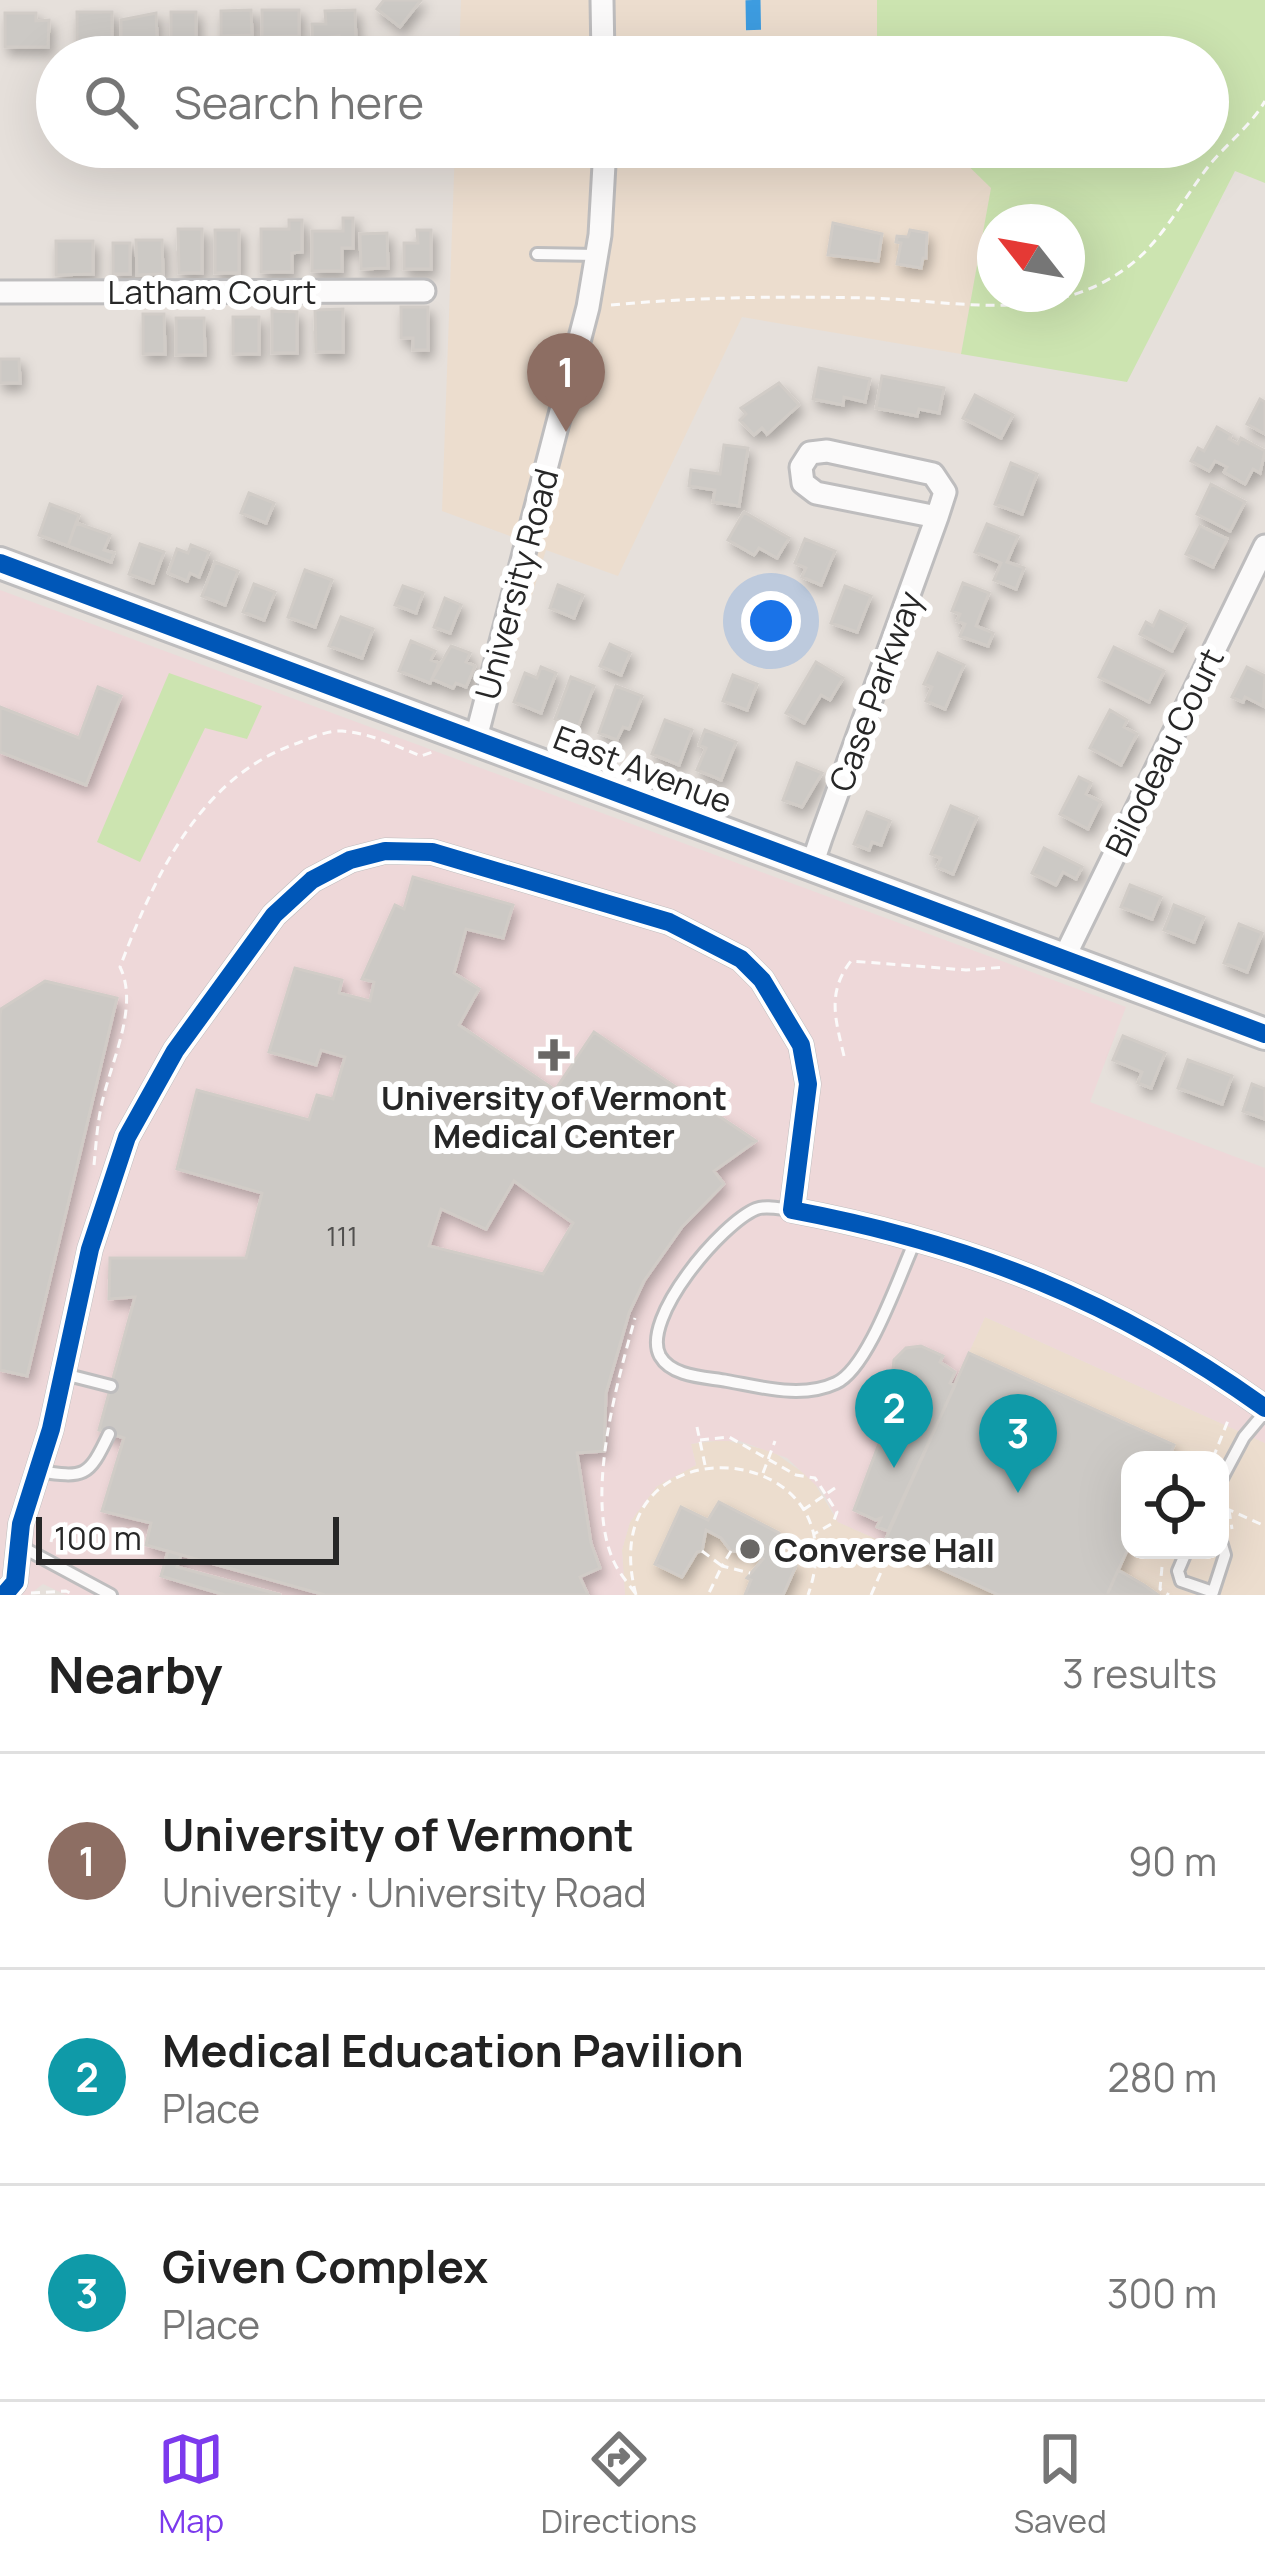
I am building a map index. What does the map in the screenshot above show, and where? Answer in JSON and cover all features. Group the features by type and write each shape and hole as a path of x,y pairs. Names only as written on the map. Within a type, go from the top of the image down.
{"main road":[{"name":"East Avenue","path":"0,563 1265,1034"}],"street":[{"path":"602,0 603,36"},
{"name":"University Road","path":"465,734 588,307 603,168"},
{"name":"Latham Court","path":"0,292 424,291"},
{"path":"822,451 933,474 945,492 938,517 816,493 803,483 801,466 807,456 822,451"},
{"name":"Case Parkway","path":"812,865 938,517"},
{"name":"Bilodeau Court","path":"1064,958 1258,579 1265,547"},
{"path":"4,1595 15,1582 9,1551 64,1374 101,1208 127,1137 151,1090 274,915 312,880 350,860 385,851 432,852 669,922 741,959 762,980 801,1045 808,1084 792,1210 866,1224 1016,1269 1197,1359 1265,1410"}],"lane":[{"path":"537,254 597,255"},
{"path":"792,1210 759,1207 704,1252 661,1320 655,1343 662,1360 676,1371 776,1390 812,1390 839,1382 861,1360 916,1239"},
{"path":"64,1374 111,1386"},
{"path":"1229,1465 1265,1410"},
{"path":"37,1471 80,1475 92,1469 110,1434"},
{"path":"9,1551 111,1595"},
{"path":"1183,1559 1178,1571 1181,1581 1214,1592 1224,1559"}],"path":[{"path":"1229,144 1265,101"},
{"path":"588,307 693,297 871,298 994,308 1027,306 1096,287 1129,266 1164,229 1207,168"},
{"path":"101,1208 94,1173 101,1107 128,982 121,967 166,865 196,813 260,760 338,730 378,738 422,756 465,734"},
{"path":"844,1056 832,1010 837,986 851,962 966,970 1015,967"},
{"path":"635,1318 610,1423 603,1505 613,1561 636,1595 629,1569 630,1541 640,1515 668,1484 705,1467 726,1465 762,1474 782,1487 802,1510 814,1534 815,1561 808,1595"},
{"path":"1216,1451 1229,1418"},
{"path":"697,1427 705,1467"},
{"path":"700,1440 729,1437 796,1475 815,1478 829,1493 837,1516 814,1534"},
{"path":"762,1474 775,1441"},
{"path":"802,1510 835,1488"},
{"path":"1229,1509 1265,1526"},
{"path":"871,1595 892,1547"},
{"path":"702,1551 722,1566 750,1574"},
{"path":"708,1595 731,1551"},
{"path":"31,1594 66,1591 74,1595"}],"shaded area":[{"path":"461,0 1029,0 1021,36 460,36"},
{"path":"454,168 995,168 989,204 977,204 977,267 961,354 742,317 618,576 546,550 497,708 472,697 521,540 442,511"},
{"name":"University of Vermont Medical Center","path":"0,590 1126,1007 1090,1102 1265,1168 1265,1443 985,1317 883,1542 838,1522 823,1492 787,1458 740,1441 707,1441 691,1444 696,1465 657,1486 630,1522 622,1550 625,1595 66,1595 43,1584 29,1595 0,1595"},
{"path":"985,1317 1265,1443 1265,1595 625,1595 622,1550 630,1522 657,1486 696,1465 691,1444 724,1440 772,1451 812,1479 838,1522 883,1542"}],"green space":[{"path":"877,0 1265,0 1265,183 1235,171 1127,382 961,354 977,265 977,312 1085,312 1085,204 988,204 991,188 971,168 1229,168 1229,36 877,36"},
{"path":"169,673 262,706 247,739 205,728 140,862 97,842"}],"building":[{"path":"384,0 421,0 400,27 377,9"},
{"path":"251,10 252,35 221,36 221,11"},
{"path":"262,10 299,10 299,36 262,36"},
{"path":"355,10 356,36 312,36 312,24 326,24 325,11"},
{"path":"77,12 112,12 112,36 77,36"},
{"path":"171,12 196,12 196,36 171,36"},
{"path":"5,13 36,13 36,21 49,20 48,36 36,36 36,47 5,47"},
{"path":"156,13 157,36 121,36 121,20"},
{"path":"343,218 353,218 353,248 342,248 342,271 312,271 312,231 343,231"},
{"path":"289,220 302,220 302,252 292,253 292,272 261,272 261,229 289,229"},
{"path":"833,223 882,234 878,261 828,255"},
{"path":"178,229 202,229 202,273 179,273"},
{"path":"215,230 239,230 239,273 215,273"},
{"path":"417,230 431,230 431,269 404,269 404,243 418,243"},
{"path":"910,230 927,233 921,268 897,264 901,243 896,242 897,236 908,237"},
{"path":"387,233 388,268 361,269 360,234"},
{"path":"136,240 162,240 163,274 137,275"},
{"path":"56,241 93,241 93,274 56,275"},
{"path":"113,243 130,243 130,274 113,274"},
{"path":"401,307 428,307 428,350 413,350 413,338 401,338"},
{"path":"343,309 343,352 316,352 315,310"},
{"path":"272,311 297,312 297,353 272,353"},
{"path":"143,314 164,314 165,354 143,354"},
{"path":"233,317 259,317 259,354 233,354"},
{"path":"176,318 204,318 205,355 176,355"},
{"path":"0,359 19,359 20,383 0,383"},
{"path":"819,368 870,379 865,402 844,397 843,405 813,399"},
{"path":"882,376 944,388 939,413 919,409 917,416 876,408"},
{"path":"779,383 799,405 767,434 762,428 754,435 740,420 746,414 741,408"},
{"path":"975,395 1013,415 1001,438 963,418"},
{"path":"1260,399 1265,402 1265,434 1247,424"},
{"path":"1217,427 1238,444 1241,438 1265,451 1260,473 1253,469 1245,484 1215,461 1209,471 1191,461 1198,448 1204,451"},
{"path":"724,445 748,448 739,506 713,502 715,490 689,486 691,470 720,474"},
{"path":"1011,463 1037,474 1022,514 995,504"},
{"path":"1211,484 1245,502 1230,531 1197,514"},
{"path":"249,493 274,503 266,523 241,513"},
{"path":"50,504 79,515 68,546 39,535"},
{"path":"744,512 789,538 777,558 759,548 754,555 728,540"},
{"path":"76,523 110,535 104,550 114,553 111,562 68,546"},
{"path":"987,524 1018,536 1007,562 1024,568 1016,589 994,580 1001,563 975,552"},
{"path":"1200,526 1227,539 1213,567 1186,554"},
{"path":"805,539 835,551 821,585 802,577 806,568 795,563"},
{"path":"140,544 164,552 153,583 129,574"},
{"path":"191,545 209,552 199,577 190,573 187,581 168,573 177,549 188,553"},
{"path":"215,562 238,571 225,605 202,596"},
{"path":"305,570 332,580 315,627 288,617"},
{"path":"963,583 989,593 976,626 993,633 988,646 960,636 965,624 952,611"},
{"path":"254,584 275,592 264,620 243,612"},
{"path":"558,585 583,595 574,618 550,608"},
{"path":"403,586 423,593 416,613 395,605"},
{"path":"845,586 871,596 857,632 831,623"},
{"path":"445,598 461,605 450,633 434,627"},
{"path":"1160,611 1186,624 1172,651 1140,634 1146,622 1153,626"},
{"path":"341,617 373,629 362,658 329,646"},
{"path":"411,641 435,651 431,660 439,663 430,683 399,671"},
{"path":"610,644 630,653 621,675 600,666"},
{"path":"451,646 470,653 466,662 475,666 466,687 456,683 453,688 432,679"},
{"path":"1114,647 1164,671 1149,702 1099,677"},
{"path":"938,653 964,665 945,709 926,701 932,687 924,684"},
{"path":"816,662 843,678 830,700 821,695 804,723 786,713"},
{"path":"541,667 556,673 541,713 514,702 525,673 537,678"},
{"path":"1247,667 1265,676 1263,706 1245,697 1243,702 1232,697"},
{"path":"733,675 757,684 747,710 723,701"},
{"path":"571,677 594,686 578,727 555,719"},
{"path":"616,686 642,696 629,729 623,727 617,740 599,733"},
{"path":"98,687 121,696 86,785 0,752 0,707 79,738"},
{"path":"1110,710 1127,720 1124,727 1137,734 1121,765 1090,748"},
{"path":"665,720 692,730 679,765 652,754"},
{"path":"705,730 736,742 721,780 697,770 706,748 699,745"},
{"path":"797,763 822,773 802,807 783,800"},
{"path":"1079,777 1091,783 1086,794 1101,802 1088,829 1060,814"},
{"path":"951,806 977,817 953,874 937,867 941,858 931,854"},
{"path":"867,812 890,821 881,845 872,842 869,850 854,844"},
{"path":"1044,848 1082,867 1076,879 1063,872 1056,885 1032,873"},
{"name":"University of Vermont Medical Center","path":"413,877 513,905 503,938 466,929 454,973 479,989 459,1025 555,1090 594,1032 756,1141 714,1171 724,1184 682,1227 644,1281 629,1313 606,1393 604,1451 577,1453 591,1543 600,1568 580,1577 588,1595 325,1595 146,1545 151,1523 102,1511 124,1438 99,1430 135,1297 109,1299 110,1258 246,1258 262,1193 177,1169 197,1090 309,1120 317,1095 333,1099 345,1057 321,1050 316,1065 269,1052 295,968 342,980 339,993 370,1001 374,982 362,979 395,905 404,909","holes":["514,1181 573,1223 543,1274 429,1246 441,1209 486,1229"]},
{"path":"1130,885 1161,897 1152,919 1121,907"},
{"path":"1174,905 1204,917 1194,942 1164,930"},
{"path":"1239,924 1262,933 1247,972 1224,963"},
{"path":"45,981 117,998 27,1376 0,1370 0,1015 1,1009"},
{"path":"1123,1036 1165,1053 1151,1088 1138,1083 1142,1072 1113,1060"},
{"path":"1188,1060 1232,1076 1222,1104 1178,1088"},
{"path":"1252,1084 1265,1089 1265,1119 1243,1111"},
{"path":"921,1346 943,1356 940,1362 955,1372 950,1383 955,1385 888,1531 877,1527 881,1518 854,1510 886,1425 894,1360 906,1348"},
{"path":"969,1353 1174,1445 1172,1451 1121,1451 1123,1559 1107,1595 999,1595 884,1543"},
{"name":"Converse Hall","path":"719,1502 779,1533 771,1553 796,1566 783,1595 745,1595 751,1580 747,1578 763,1559 731,1551 706,1530 702,1551 682,1577 655,1564 681,1507 708,1520"},
{"path":"168,1551 181,1555 177,1567 281,1595 225,1595 161,1576"},
{"path":"1118,1570 1144,1585 1158,1595 1107,1595"}],"marked path":[{"path":"753,0 754,36"}],"cycle path":[{"path":"0,563 1265,1034"},
{"path":"4,1595 15,1582 21,1524 51,1429 90,1249 127,1137 175,1051 274,915 312,880 350,860 385,851 432,852 669,922 741,959 762,980 801,1045 808,1084 792,1210 921,1240 1040,1282 1154,1337 1265,1408"}],"place":[{"name":"University of Vermont","path":"566,432"},
{"name":"University of Vermont Medical Center","path":"554,1055"},
{"name":"Medical Education Pavilion","path":"894,1468"},
{"name":"Given Complex","path":"1018,1493"},
{"name":"Converse Hall","path":"750,1549"}]}
